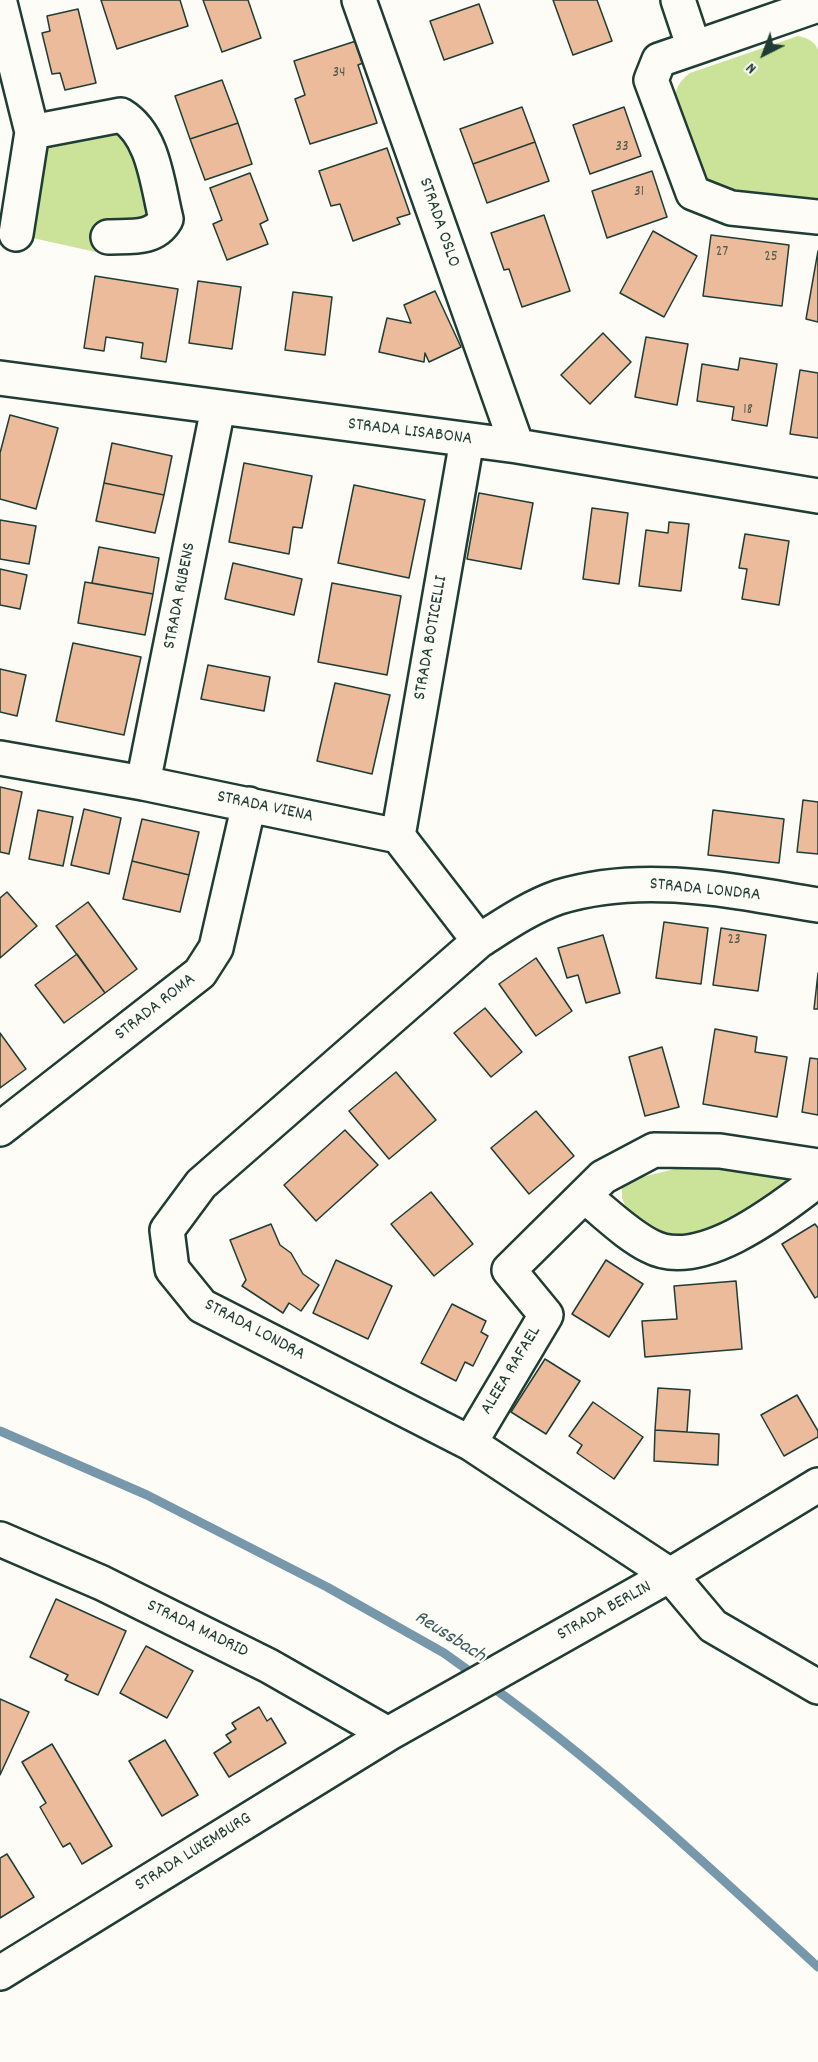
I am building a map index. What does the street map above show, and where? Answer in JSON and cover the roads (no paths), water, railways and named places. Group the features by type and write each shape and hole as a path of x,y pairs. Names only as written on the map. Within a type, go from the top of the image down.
{"street":[{"name":"STRADA OSLO","path":"359,0 517,446"},
{"path":"678,0 694,48"},
{"path":"0,3 32,132 16,234"},
{"path":"815,13 659,60 651,80 693,193 730,208 818,217"},
{"path":"32,132 121,115 135,123 144,136 166,219 160,229 149,235 108,237"},
{"name":"STRADA LISABONA","path":"0,378 517,446 818,496"},
{"name":"STRADA RUBENS","path":"143,783 218,408"},
{"name":"STRADA BOTICELLI","path":"398,836 467,440"},
{"name":"STRADA VIENA","path":"0,758 143,783 398,836"},
{"name":"STRADA ROMA","path":"0,1130 201,974 216,948 249,804"},
{"path":"398,836 479,941"},
{"name":"STRADA LONDRA","path":"818,905 703,887 638,884 597,888 558,898 518,916 479,941 201,1184 167,1230 172,1269 202,1306 470,1443 670,1575 713,1626 818,1687"},
{"name":"ALEEA RAFAEL","path":"470,1443 546,1315 509,1270 603,1177 654,1150 720,1150 818,1166"},
{"path":"584,1196 651,1247 680,1254 713,1245 765,1219 818,1180"},
{"name":"STRADA BERLIN","path":"388,1734 670,1575 818,1485"},
{"name":"STRADA MADRID","path":"0,1539 102,1582 269,1666 388,1734"},
{"name":"STRADA LUXEMBURG","path":"0,1972 388,1734"}],"waterway":[{"name":"Reussbach","path":"0,1431 147,1495 327,1587 444,1653 476,1676"},
{"name":"Reussbach","path":"488,1684 616,1785 818,1967"}]}
